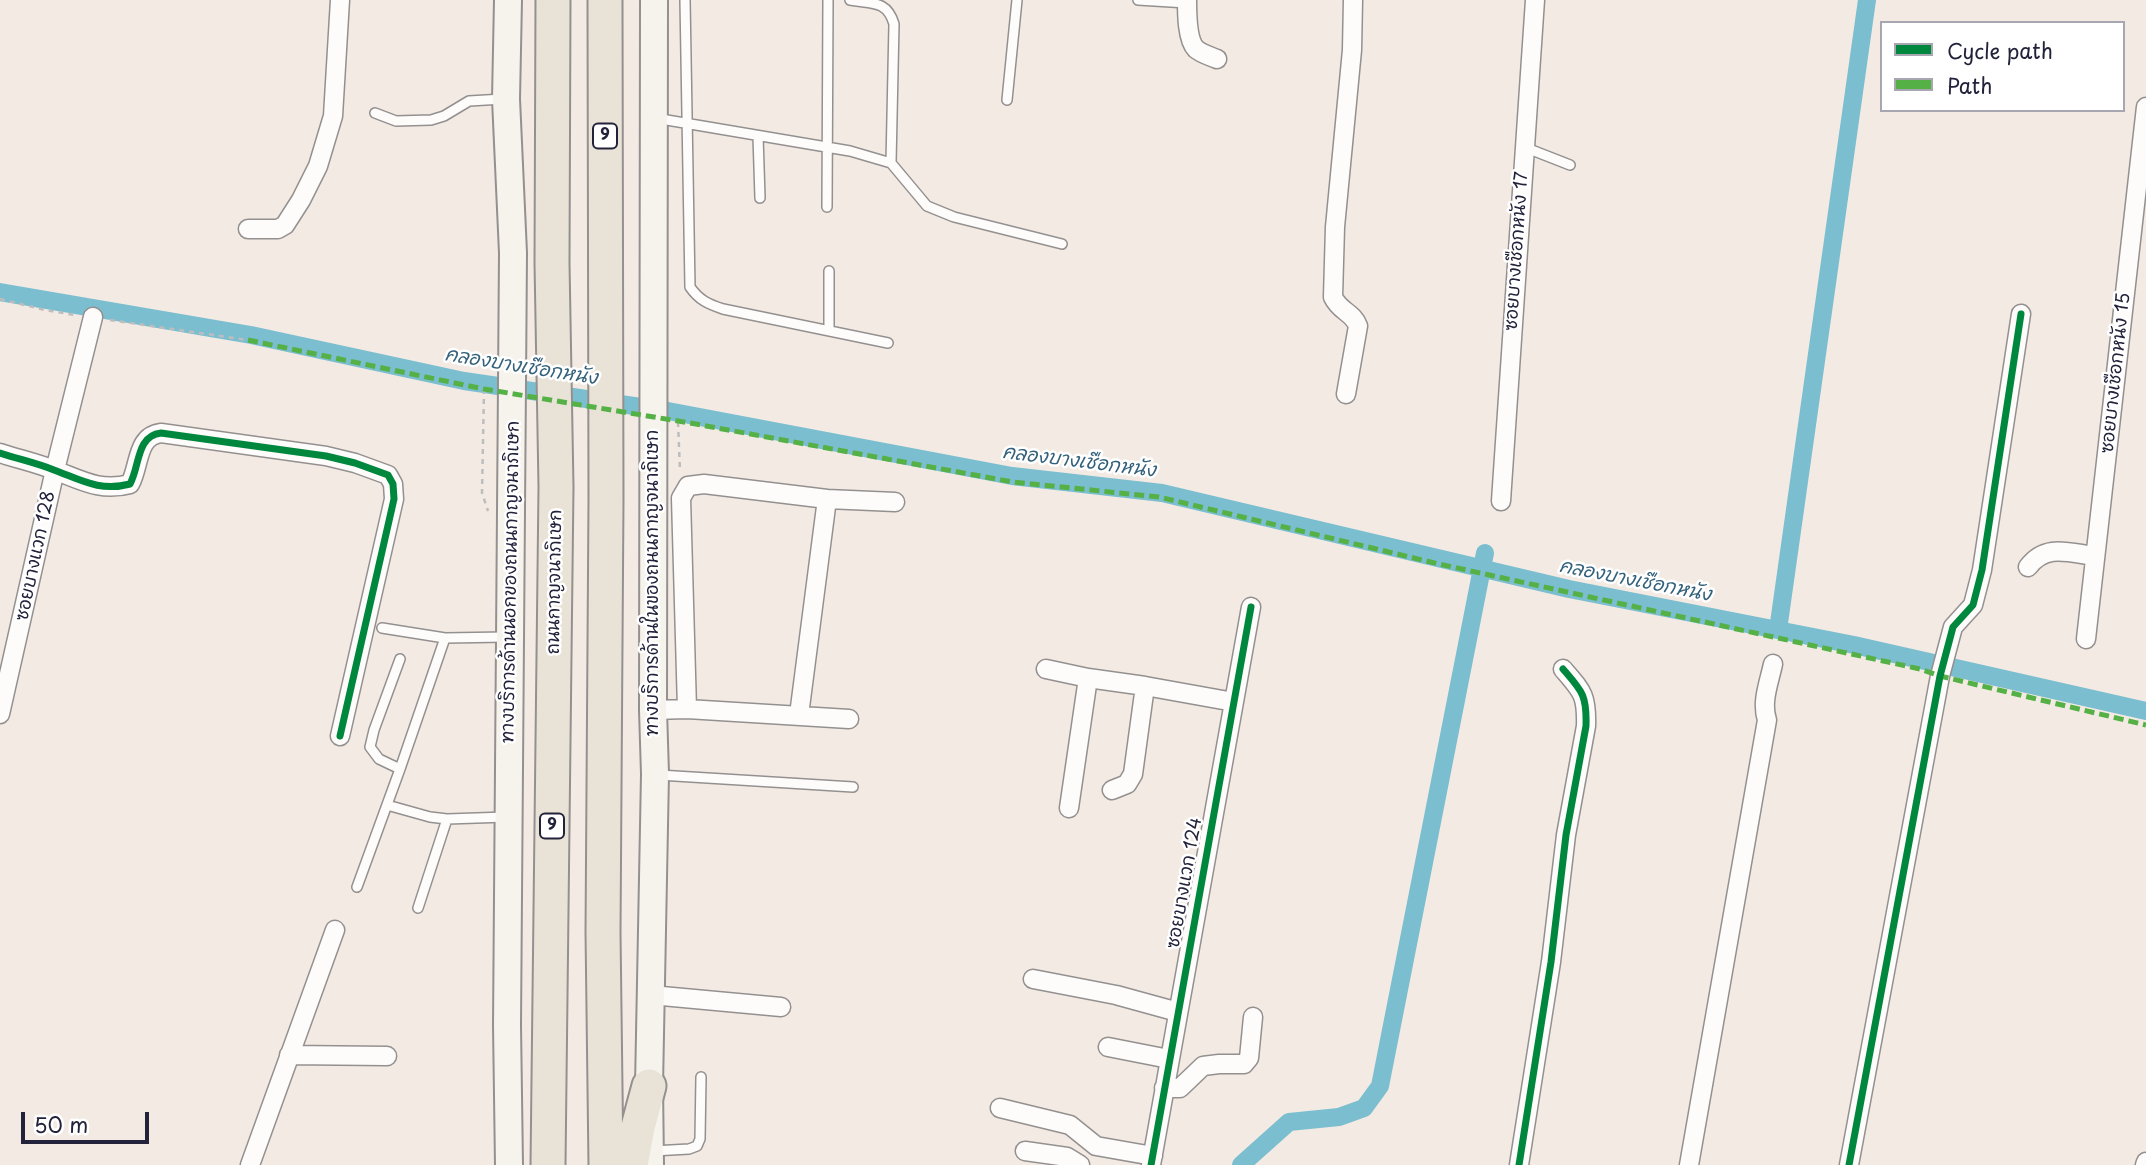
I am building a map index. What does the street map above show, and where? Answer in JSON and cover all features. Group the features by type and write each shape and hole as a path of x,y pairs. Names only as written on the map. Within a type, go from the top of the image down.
{"highway":[{"name":"ถนนกาญจนาภิเษก","path":"548,1165 556,487 552,263 553,0"},
{"name":"9","path":"605,0 603,932 606,1165"},
{"path":"644,1160 638,1126 649,1086"}],"main road":[{"name":"ทางบริการด้านในของถนนกาญจนาภิเษก","path":"649,1086 655,774 654,0"},
{"name":"ทางบริการด้านนอกของถนนกาญจนาภิเษก","path":"509,1165 507,1025 513,253 506,99 510,8"}],"street":[{"path":"248,229 278,229 285,225 318,166 333,116 340,0"},
{"path":"1346,394 1358,326 1356,320 1337,306 1333,297 1335,227 1352,50 1353,0"},
{"name":"ซอยบางเชือกหนัง 17","path":"1501,501 1535,0"},
{"path":"1187,2 1193,47 1217,59"},
{"name":"ซอยบางเชือกหนัง 15","path":"2086,639 2146,107"},
{"path":"1849,1165 1937,690 1953,627 1973,605 1980,583 2021,314"},
{"name":"ซอยบางแวก 128","path":"0,714 55,470 93,317"},
{"path":"0,453 89,484 120,487 130,484 134,477 140,451 146,439 152,434 161,433 326,456 388,475 393,484 394,499 340,736"},
{"path":"687,709 681,498 688,486 704,484 827,499 895,502"},
{"path":"799,715 827,499"},
{"path":"2028,568 2036,557 2054,551 2095,556"},
{"name":"ซอยบางแวก 124","path":"1152,1160 1251,607"},
{"path":"1689,1165 1767,720 1764,711 1773,664"},
{"path":"1046,669 1234,702"},
{"path":"1520,1165 1551,962 1566,835 1586,726 1583,692 1563,669"},
{"path":"1069,808 1088,678"},
{"path":"1112,790 1127,784 1133,774 1145,686"},
{"path":"653,710 687,709 849,719"},
{"path":"250,1165 335,930"},
{"path":"1033,979 1116,995 1178,1012"},
{"path":"651,995 781,1007"},
{"path":"1164,1088 1180,1088 1203,1066 1244,1064 1249,1058 1253,1017"},
{"path":"1108,1047 1169,1059"},
{"path":"289,1055 387,1056"},
{"path":"1000,1108 1070,1125 1096,1146 1152,1160"},
{"path":"1025,1151 1067,1157 1080,1165"}],"lane":[{"path":"685,0 690,287 696,297 723,309 888,344"},
{"path":"827,206 828,0"},
{"path":"850,0 883,5 891,13 894,24 891,163"},
{"path":"1007,100 1017,0"},
{"path":"1138,0 1187,2"},
{"path":"375,113 396,121 431,120 444,116 469,101 506,99"},
{"path":"653,118 850,151 891,163 927,206 954,217 1062,244"},
{"path":"758,135 760,198"},
{"path":"1524,147 1570,165"},
{"path":"829,271 829,331"},
{"path":"383,628 445,638 510,637"},
{"path":"357,887 445,638"},
{"path":"400,659 370,747 379,759 400,769"},
{"path":"655,774 853,787"},
{"path":"387,805 447,819 509,817"},
{"path":"418,908 447,819"},
{"path":"644,1160 697,1146 700,1139 701,1077"}],"path":[{"path":"0,299 45,310 248,340"},
{"path":"484,389 482,493 490,517"},
{"path":"678,422 681,498"}],"waterway":[{"path":"1778,630 1867,0"},
{"name":"คลองบางเชือกหนัง","path":"0,292 251,335 464,381 668,411 1012,476 1162,493 1569,589 1854,645 2146,711"},
{"path":"1241,1165 1289,1122 1339,1117 1364,1108 1380,1086 1485,553"}],"marked path":[{"path":"248,340 484,389 690,423 1013,482 1159,497 1439,564 1920,669 2146,725"}],"cycle path":[{"path":"1849,1165 1940,676 1953,627 1973,605 1982,570 2021,314"},
{"path":"0,453 91,484 119,486 130,484 143,446 153,435 161,433 326,456 388,475 393,484 394,499 340,736"},
{"path":"1151,1165 1251,607"},
{"path":"1519,1165 1551,962 1566,835 1586,726 1586,707 1582,694 1563,669"}]}
